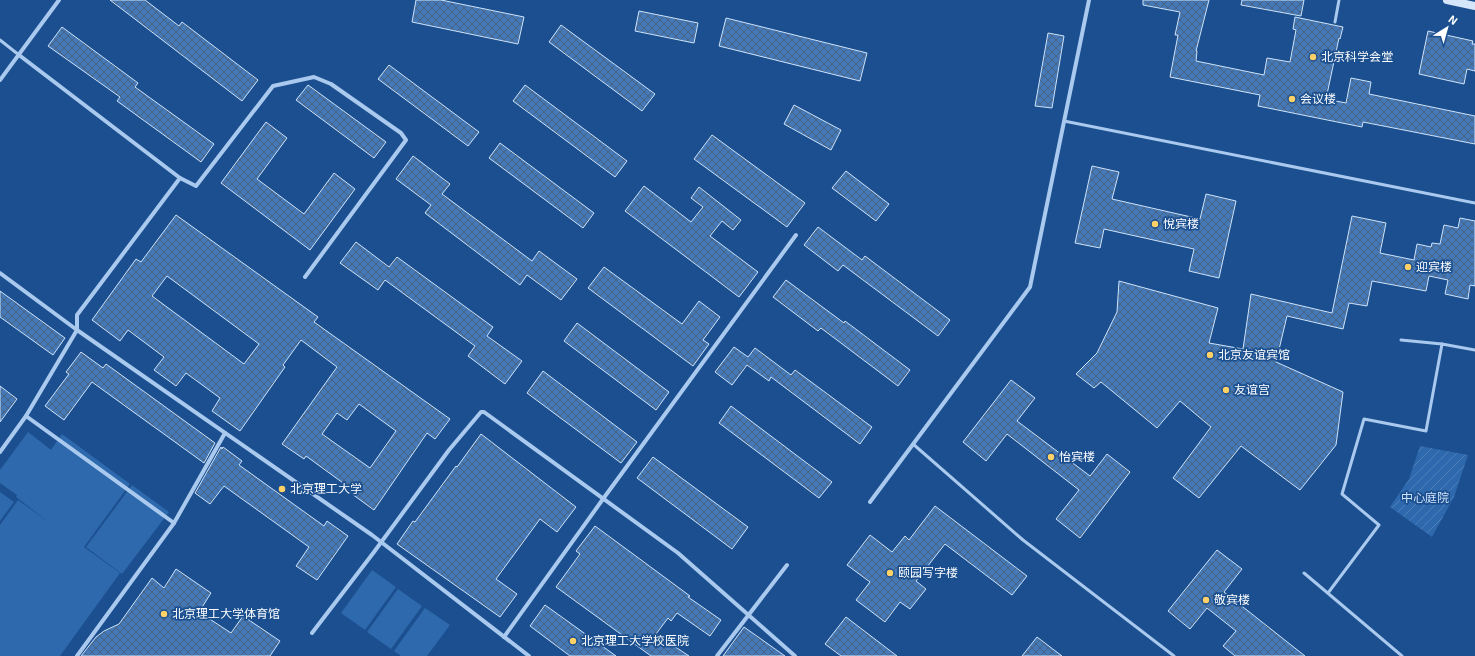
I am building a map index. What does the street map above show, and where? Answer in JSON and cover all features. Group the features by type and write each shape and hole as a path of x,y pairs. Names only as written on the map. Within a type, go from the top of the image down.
{"street":[{"path":"0,80 59,0"},
{"path":"870,502 1030,287 1089,0"},
{"path":"1447,0 1475,6"},
{"path":"19,55 180,178 196,186 273,86 314,77 330,84 401,133 406,140 305,277"},
{"path":"0,452 26,416 77,330 77,315 180,178"},
{"path":"504,637 796,235"},
{"path":"0,273 77,330 381,542 529,656"},
{"path":"312,634 449,450 480,412 484,412 678,553 795,656"},
{"path":"26,416 174,523"},
{"path":"77,656 174,523 225,433"},
{"path":"717,656 787,565"}],"lane":[{"path":"1335,22 1339,0"},
{"path":"0,40 19,55"},
{"path":"1064,121 1475,203"},
{"path":"1401,340 1442,344 1475,350"},
{"path":"1328,593 1379,525 1342,494 1364,419 1426,431 1442,344"},
{"path":"913,444 1023,540 1174,656"},
{"path":"1304,573 1402,656"}],"green space":[{"path":"28,432 51,450 62,434 130,484 84,547 120,573 60,656 0,656 0,525 18,500 50,523 16,497 17,495 0,483 0,470"},
{"name":"中心庭院","path":"1420,446 1468,455 1454,497 1432,537 1390,507 1409,479"},
{"path":"132,485 169,512 122,574 86,547"},
{"path":"0,492 14,502 0,521"},
{"path":"372,570 396,587 365,630 341,613"},
{"path":"398,589 422,606 391,649 367,632"},
{"path":"425,608 450,625 427,656 401,656 394,651"}],"building":[{"path":"110,0 145,0 179,26 182,22 258,80 242,101"},
{"path":"416,0 441,0 524,17 518,44 412,22"},
{"name":"会议楼","path":"1143,0 1209,0 1196,51 1196,61 1264,75 1267,58 1290,62 1296,30 1293,29 1295,17 1343,27 1340,39 1339,38 1326,99 1346,103 1351,78 1371,82 1369,94 1475,116 1475,144 1363,122 1362,127 1258,106 1260,95 1170,77 1178,35 1175,35 1180,12 1143,5"},
{"path":"1242,0 1304,0 1301,16 1241,5"},
{"path":"639,11 698,23 694,43 635,31"},
{"path":"726,18 867,53 860,81 719,46"},
{"path":"561,25 655,94 642,111 549,42"},
{"path":"62,27 138,83 135,87 214,144 201,162 117,101 120,97 48,46"},
{"path":"1428,31 1473,41 1472,44 1475,44 1475,71 1467,69 1464,84 1419,74"},
{"path":"1048,33 1064,36 1052,108 1035,106"},
{"path":"389,65 479,132 468,146 378,79"},
{"path":"308,85 386,142 374,158 296,100"},
{"path":"525,85 627,161 615,177 513,101"},
{"path":"794,105 841,130 831,150 784,124"},
{"path":"266,122 287,138 257,179 304,214 334,173 355,189 310,250 221,183"},
{"path":"712,135 805,203 787,227 694,159"},
{"path":"500,143 594,213 583,228 489,158"},
{"path":"413,156 450,184 442,194 532,261 539,251 577,279 561,300 527,275 520,285 425,213 431,205 396,179"},
{"name":"悅宾楼","path":"1092,166 1119,172 1112,199 1200,219 1206,194 1236,201 1219,278 1189,271 1194,249 1104,229 1100,248 1075,243"},
{"path":"846,171 889,204 876,221 832,188"},
{"path":"644,186 691,222 703,207 691,198 699,187 741,220 733,230 722,221 710,236 758,272 739,297 625,211"},
{"path":"176,215 318,317 314,322 450,419 435,439 427,433 374,510 352,494 354,491 306,456 304,459 282,444 337,367 301,340 283,365 285,367 240,431 212,411 220,398 186,373 176,386 154,370 164,357 128,330 120,341 92,320 136,259 141,262","holes":["167,276 259,344 244,364 152,296","359,404 396,431 370,468 322,434 337,413 347,420"]},
{"name":"友谊宫","path":"1352,216 1386,223 1380,253 1414,260 1417,244 1431,247 1432,243 1440,244 1444,225 1458,228 1460,218 1475,221 1475,286 1470,285 1468,299 1445,294 1448,280 1429,276 1426,291 1372,281 1367,306 1349,303 1343,329 1287,316 1276,362 1343,392 1336,445 1300,490 1241,446 1199,498 1173,478 1211,427 1180,401 1157,428 1101,382 1094,388 1076,374 1097,353 1117,312 1119,281 1218,308 1209,343 1243,349 1251,294 1332,313"},
{"path":"818,227 862,260 865,256 950,320 938,336 843,265 838,271 804,245"},
{"path":"356,242 389,267 397,257 493,327 487,336 522,361 505,384 468,356 475,346 385,280 378,290 340,263"},
{"path":"604,267 682,324 699,301 720,317 703,340 709,344 693,366 588,288"},
{"path":"786,280 844,323 845,321 910,370 898,386 821,328 818,331 773,297"},
{"path":"0,291 65,338 53,355 0,317"},
{"path":"577,323 669,392 656,410 564,341"},
{"path":"734,347 748,357 755,348 791,375 795,370 872,427 860,444 771,377 769,381 747,365 732,385 715,372"},
{"path":"81,352 103,368 106,364 215,443 204,463 92,382 64,420 45,406 69,374 66,372"},
{"path":"543,371 637,442 621,463 527,393"},
{"name":"怡宾楼","path":"1011,380 1035,398 1017,421 1090,476 1107,454 1130,472 1080,538 1056,519 1079,490 1007,434 986,461 963,442"},
{"path":"0,386 17,399 0,422"},
{"path":"731,406 832,482 819,498 719,423"},
{"path":"481,434 576,507 557,532 540,519 496,579 517,594 500,617 397,544 413,521 415,522"},
{"path":"221,447 242,461 239,465 324,526 327,521 348,536 317,580 296,566 309,547 224,486 210,504 195,493"},
{"path":"653,457 748,527 732,549 637,478"},
{"path":"935,506 1027,576 1012,595 945,544 916,581 926,589 910,609 900,602 885,622 856,600 870,582 847,565 870,535 892,552 905,536 909,540"},
{"path":"595,526 690,596 688,597 721,620 710,636 677,613 671,621 668,618 656,634 689,656 651,656 556,587 580,554 576,551"},
{"name":"敬宾楼","path":"1217,550 1242,569 1224,592 1305,656 1235,656 1223,646 1236,631 1207,608 1190,629 1168,611"},
{"name":"北京理工大学体育馆","path":"176,569 211,593 199,612 231,633 243,616 280,641 270,656 81,656 96,637 104,631 119,624 152,578 164,588"},
{"name":"北京理工大学校医院","path":"545,605 616,656 570,656 530,626"},
{"path":"846,617 897,656 841,656 825,644"},
{"path":"744,627 785,656 723,656"},
{"path":"1037,637 1062,656 1022,656"}],"place":[{"name":"北京科学会堂","path":"1313,57"},
{"name":"会议楼","path":"1292,99"},
{"name":"悅宾楼","path":"1155,224"},
{"name":"迎宾楼","path":"1408,267"},
{"name":"北京友谊宾馆","path":"1210,355"},
{"name":"友谊宫","path":"1226,390"},
{"name":"怡宾楼","path":"1051,457"},
{"name":"北京理工大学","path":"282,489"},
{"name":"颐园写字楼","path":"890,573"},
{"name":"敬宾楼","path":"1206,600"},
{"name":"北京理工大学体育馆","path":"164,614"},
{"name":"北京理工大学校医院","path":"573,641"}]}
